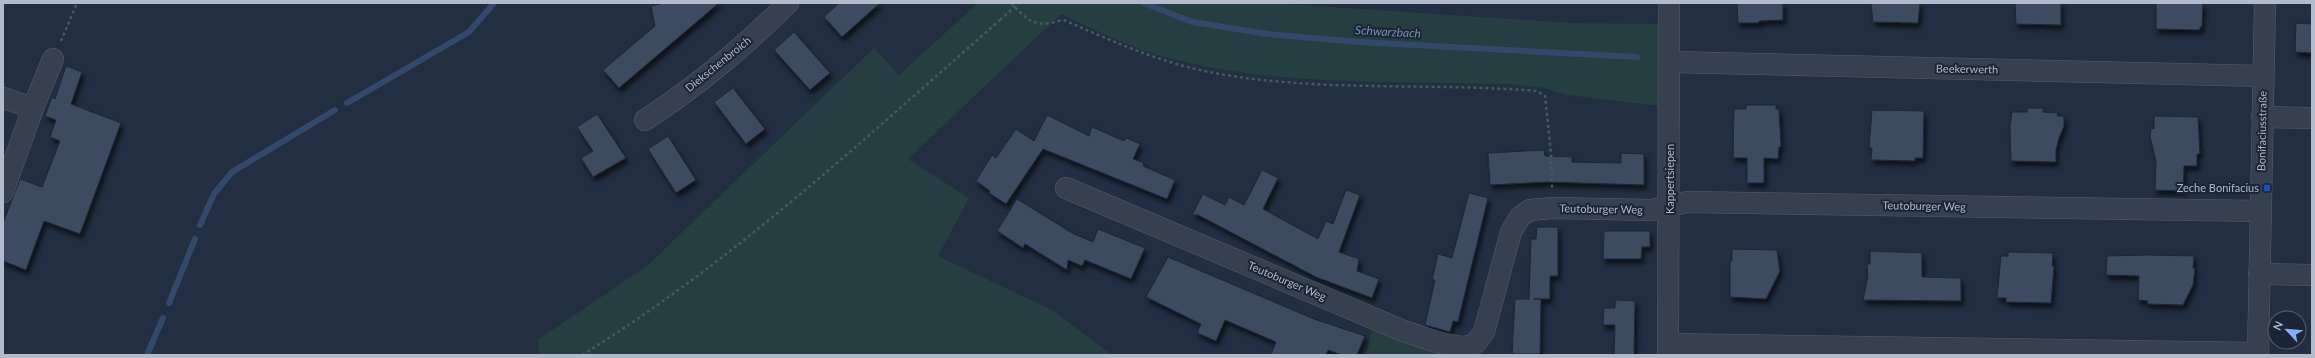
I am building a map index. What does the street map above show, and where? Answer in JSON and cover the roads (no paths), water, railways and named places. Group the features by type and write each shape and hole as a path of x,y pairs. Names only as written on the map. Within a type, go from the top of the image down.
{"street":[{"name":"Diekschenbroich","path":"644,120 667,106 733,54 788,3"},
{"name":"Kappertsiepen","path":"1668,350 1670,205 1669,3"},
{"name":"Bonifaciusstraße","path":"2258,354 2265,3"},
{"path":"3,192 33,108 53,59"},
{"name":"Beekerwerth","path":"1670,62 2263,76"},
{"path":"3,98 33,108"},
{"path":"2262,117 2312,118"},
{"name":"Teutoburger Weg","path":"1066,188 1401,330 1446,344 1465,346 1473,344 1484,332 1511,232 1520,217 1530,210 1553,208 1652,210 1687,202 2260,211"},
{"path":"2259,274 2312,275"},
{"path":"1668,350 2258,354"}],"waterway":[{"path":"347,103 469,32 494,3"},
{"name":"Schwarzbach","path":"1144,3 1192,22 1268,34 1359,42 1637,57"},
{"path":"200,225 214,194 232,172 335,110"},
{"path":"169,303 195,239"},
{"path":"147,355 163,318"}],"place":[{"name":"Zeche Bonifacius","path":"2267,188"}]}
